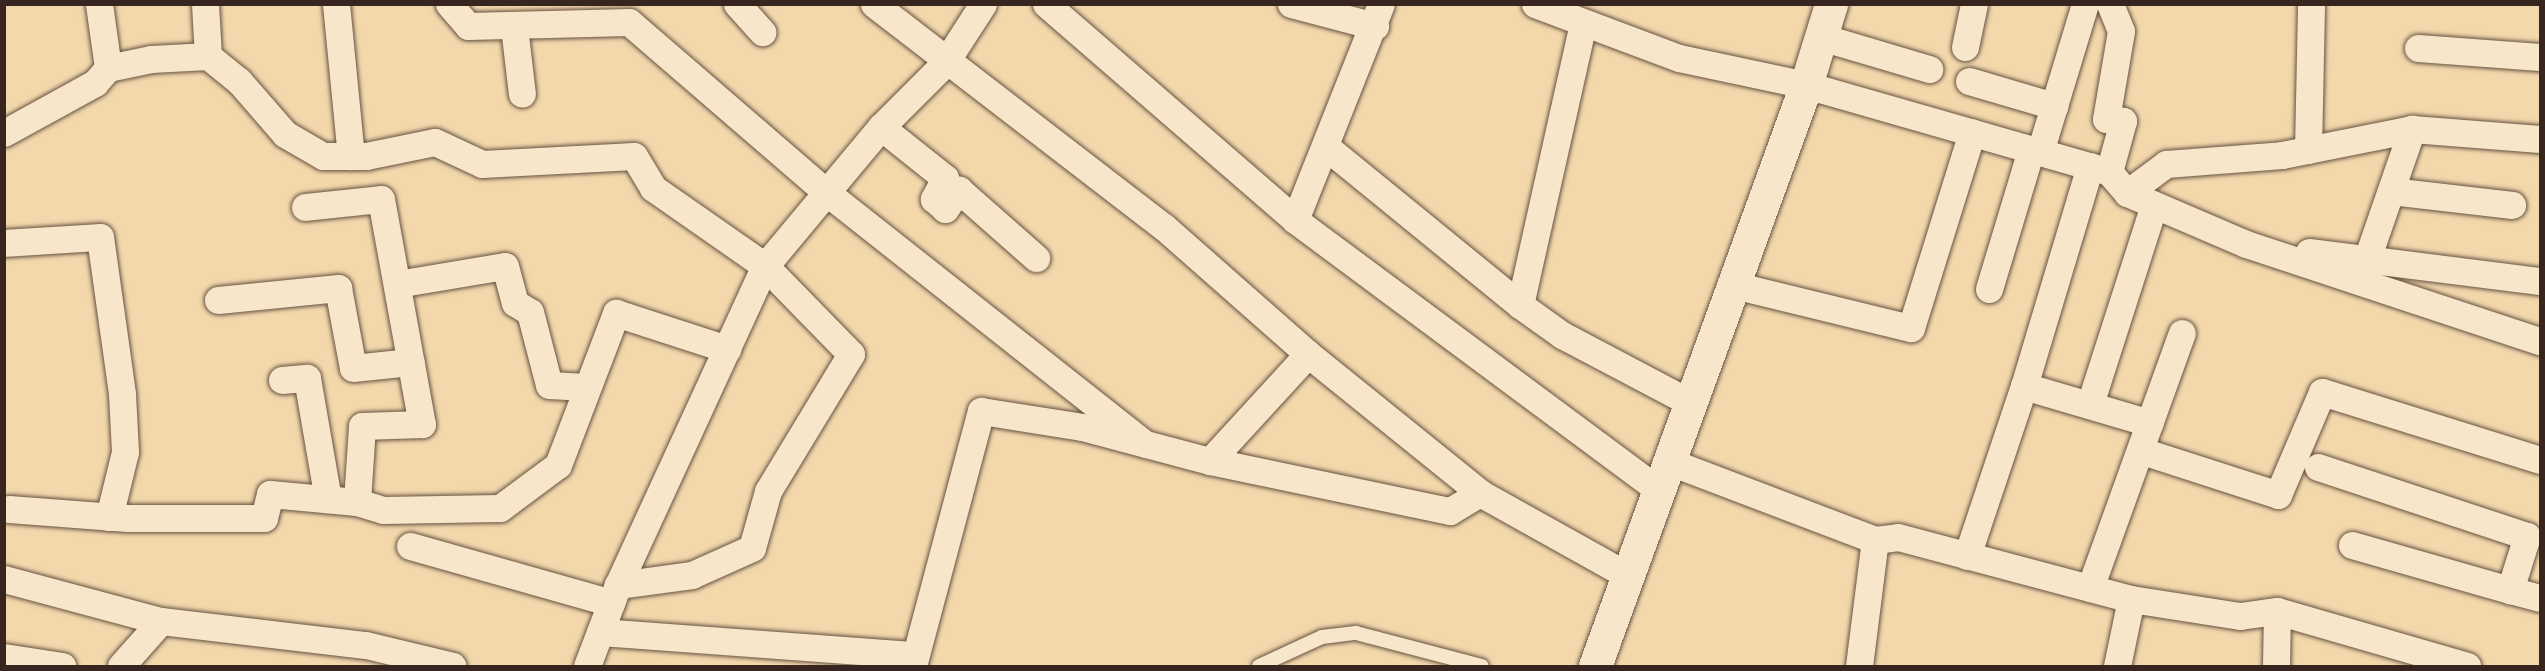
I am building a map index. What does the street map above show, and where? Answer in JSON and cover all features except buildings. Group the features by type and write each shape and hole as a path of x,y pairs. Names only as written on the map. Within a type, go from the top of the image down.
{"street":[{"path":"99,4 108,68"},
{"path":"205,4 208,56"},
{"path":"336,4 351,156"},
{"path":"449,4 468,26 514,27 629,22 825,192 1145,444"},
{"path":"737,4 762,32"},
{"path":"874,4 945,63 1164,227 1308,354 1480,493 1627,575"},
{"path":"587,666 615,594 765,266 881,127 945,63 983,4"},
{"path":"1046,4 1295,220 1665,476 1875,540 1898,537 2131,599 2240,616 2277,611 2467,666"},
{"path":"1291,4 1378,15 1295,220"},
{"path":"1595,666 1806,85 1832,4"},
{"path":"1965,47 1974,4"},
{"path":"1989,289 2036,151 2054,106 2085,4"},
{"path":"1967,556 2100,169 2122,121 2106,119 2121,31 2110,4"},
{"path":"2308,150 2311,4"},
{"path":"1540,5 1583,24 1679,58 1806,85 2100,169 2127,193 2246,244 2541,341"},
{"path":"1520,305 1583,24"},
{"path":"514,27 522,94"},
{"path":"1821,37 1929,69"},
{"path":"2418,48 2541,57"},
{"path":"4,133 94,83 108,68 151,59 208,56 239,81 297,144 322,156 351,156 435,142 482,164 634,156 653,188 765,266 851,354 768,491 752,548 692,575 615,594 410,546"},
{"path":"1969,81 2054,106"},
{"path":"881,127 945,178 934,199 945,209 959,190 1036,258"},
{"path":"2127,193 2166,164 2308,150 2412,129 2541,139"},
{"path":"2367,259 2412,129"},
{"path":"1734,285 1911,328 1972,132"},
{"path":"1325,146 1520,305 1580,345 1691,403"},
{"path":"2391,191 2512,205"},
{"path":"305,207 381,199 422,424 362,426 357,502"},
{"path":"2090,404 2154,205"},
{"path":"4,243 100,237 122,394 125,452 109,517"},
{"path":"2246,244 2541,281"},
{"path":"397,284 505,266 515,303 530,312 549,385 586,387"},
{"path":"218,300 338,288 353,368 411,362"},
{"path":"9,509 109,517 264,518 270,494 357,502 383,510 500,508 558,465 616,313 727,349"},
{"path":"2090,588 2142,451 2182,333"},
{"path":"1210,461 1308,354"},
{"path":"282,380 307,378 328,499"},
{"path":"2024,386 2150,423"},
{"path":"2142,451 2278,495 2322,392 2541,460"},
{"path":"600,632 914,661 981,411 1082,427 1210,461 1450,511 1480,493"},
{"path":"2318,467 2527,536 2510,590"},
{"path":"1859,666 1875,540"},
{"path":"2352,545 2541,598"},
{"path":"4,579 161,621 366,645 453,666"},
{"path":"2117,666 2131,599"},
{"path":"2276,666 2277,611"},
{"path":"121,666 161,621"},
{"path":"4,657 62,666"}],"lane":[{"path":"1259,666 1322,637 1356,633 1482,666"}]}
